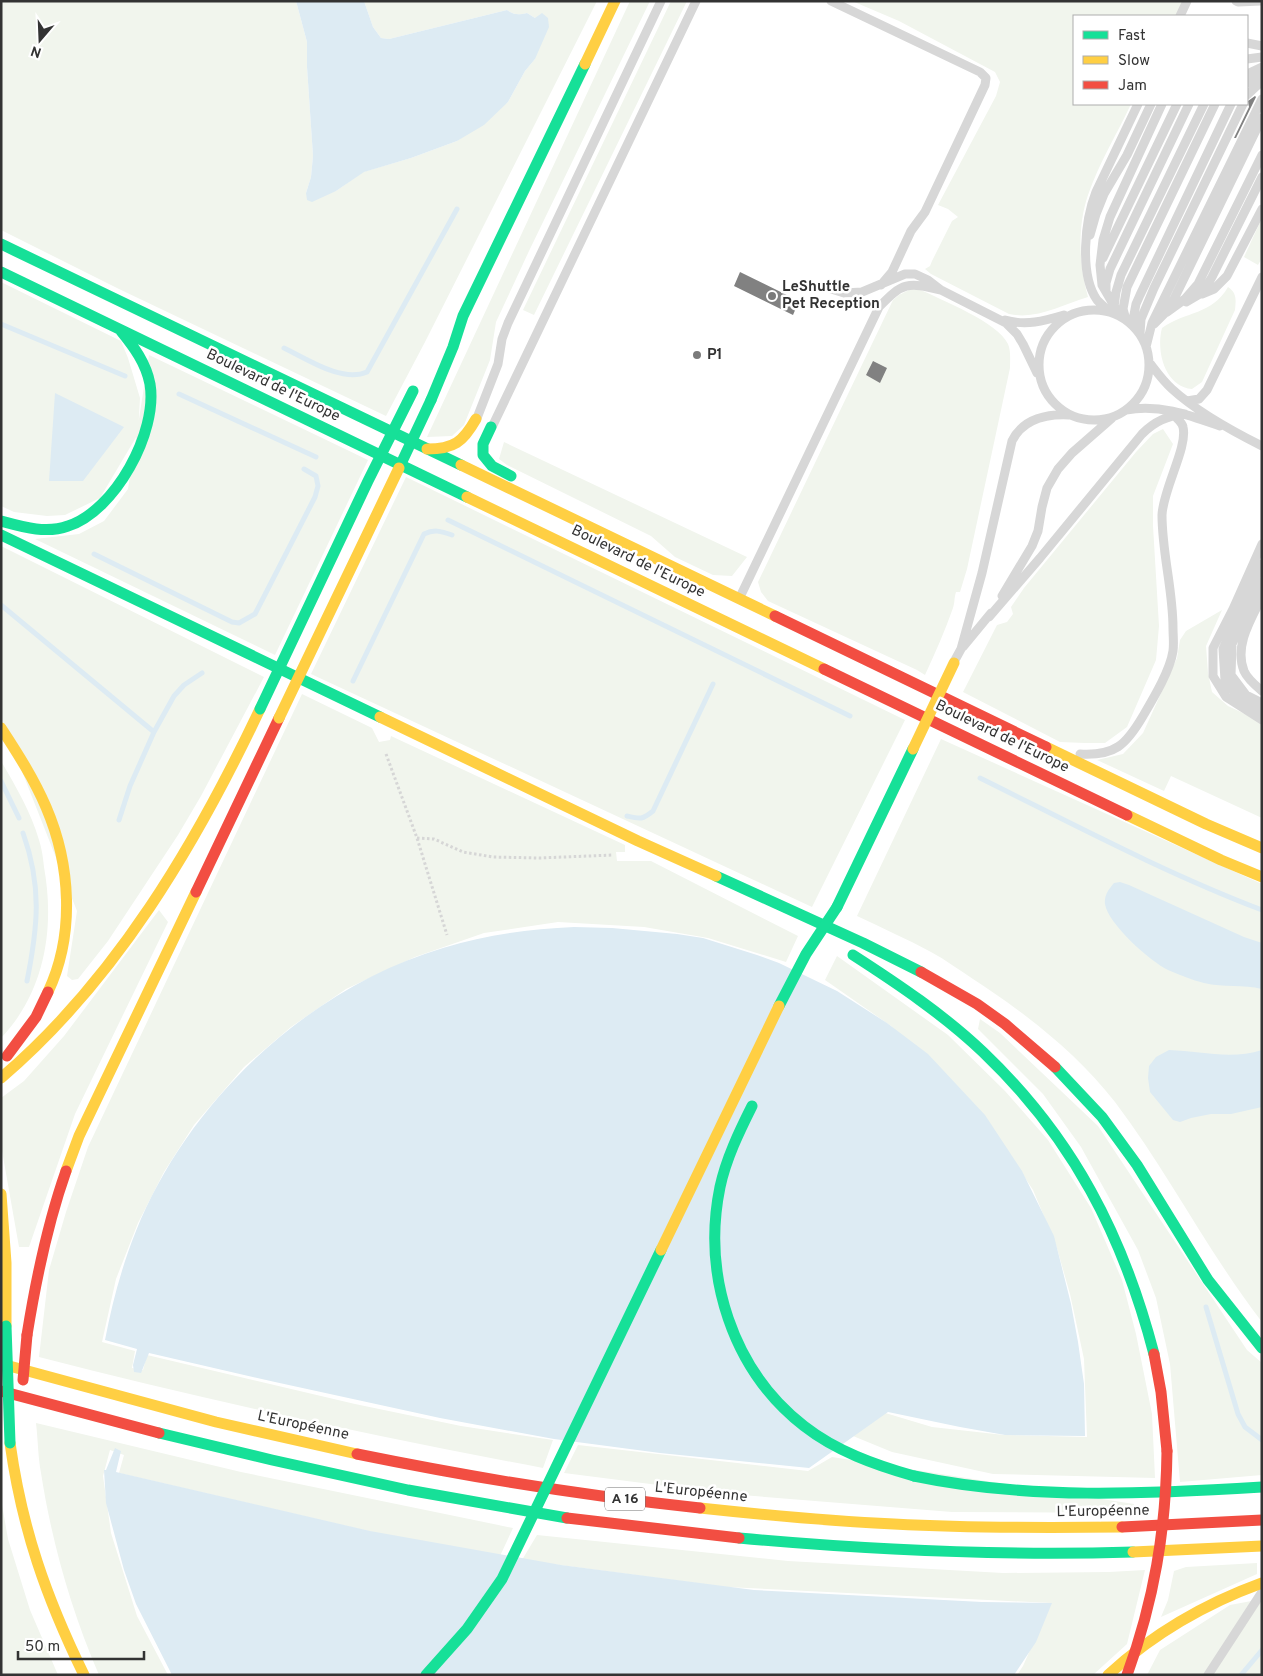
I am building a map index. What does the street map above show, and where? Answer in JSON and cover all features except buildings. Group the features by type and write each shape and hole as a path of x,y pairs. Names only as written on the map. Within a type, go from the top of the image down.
{"main road":[{"path":"22,1405 27,1335 34,1288 48,1224 79,1136 431,400 463,316 615,1"},
{"name":"Boulevard de l'Europe","path":"1,244 1206,824 1262,848"},
{"name":"Boulevard de l'Europe","path":"1,272 1213,856 1262,876"},
{"path":"444,341 463,316"},
{"path":"1,521 20,527 40,529 64,528 88,518 100,509 120,484 146,429 151,402 150,384 142,359 119,328"},
{"path":"1,1078 35,1048 62,1020 113,956 174,870 200,827 260,709 368,481 416,387"},
{"path":"427,449 453,446 464,438 476,419"},
{"path":"491,427 482,450 484,457 488,463 523,482"},
{"path":"615,526 639,541 674,568"},
{"path":"1,535 638,841 792,910 911,967 977,1004 1025,1040 1057,1068 1108,1125 1137,1165 1208,1280 1262,1348"},
{"path":"426,1675 468,1630 502,1579 789,987 806,954 837,907 954,663"},
{"path":"1,728 22,757 53,824 64,861 68,907 67,926 62,952 48,992 25,1034 1,1063"},
{"path":"638,841 826,945 837,907"},
{"path":"842,948 899,985 957,1030 982,1052 1024,1096 1068,1153 1102,1209 1127,1262 1148,1328 1158,1373 1167,1451 1165,1512 1159,1559 1147,1614 1127,1675"},
{"path":"758,1093 732,1151 720,1188 716,1230 717,1271 720,1291 730,1326 739,1346 771,1395 803,1425 829,1442 885,1468 914,1476 967,1486 1040,1492 1148,1492 1262,1487"},
{"path":"1,1194 6,1263 6,1326 10,1443 13,1472 26,1533 46,1591 84,1675"},
{"name":"L'Européenne","path":"1,1364 133,1401 298,1441 486,1478 646,1502 812,1519 875,1524 958,1527 1105,1528 1262,1520"},
{"name":"A 16","path":"1,1391 213,1448 360,1480 547,1515 676,1532 843,1547 975,1553 1108,1554 1262,1546"},
{"path":"25,1463 34,1524 73,1652"},
{"path":"1108,1675 1137,1648 1178,1621 1223,1598 1262,1583"}],"lane":[{"path":"476,419 498,364 502,339 508,323 661,1"},
{"path":"491,427 696,1"},
{"path":"831,1 980,72 986,78 925,212 911,231 892,272 881,285"},
{"path":"1180,15 1187,1"},
{"path":"1186,15 1191,1"},
{"path":"1236,1 1261,1"},
{"path":"1248,43 1262,48"},
{"path":"1248,48 1262,48"},
{"path":"1248,54 1262,56"},
{"path":"1248,59 1262,56"},
{"path":"1248,69 1262,66"},
{"path":"1248,73 1262,66"},
{"path":"1248,82 1262,74"},
{"path":"1248,94 1262,81"},
{"path":"1146,347 1149,330 1262,99"},
{"path":"1126,410 1142,392 1148,377 1149,361 1146,347 1140,334 1126,320 1097,299 1093,292 1090,283 1086,232 1091,205 1138,105"},
{"path":"1087,257 1090,238 1102,199 1108,185 1127,155 1151,105"},
{"path":"1112,309 1102,285 1100,265 1103,240 1110,217 1162,105"},
{"path":"1100,265 1177,105"},
{"path":"1106,294 1106,283 1110,269 1189,105"},
{"path":"1112,309 1121,275 1204,105"},
{"path":"1126,320 1123,302 1127,287 1215,105"},
{"path":"1126,320 1140,295 1231,105"},
{"path":"1140,334 1141,319 1154,288 1243,105"},
{"path":"1149,330 1165,313 1180,288 1262,118"},
{"path":"1177,306 1192,292 1203,274 1262,155"},
{"path":"1197,296 1212,277 1262,177"},
{"path":"1165,313 1214,289 1227,276 1262,209"},
{"path":"825,287 844,293 862,292 905,274 915,274 928,280 941,290 1006,323 1017,334 1048,396 1070,415 1097,420 1140,407 1156,408 1185,414 1234,431"},
{"path":"1187,401 1199,399 1207,390 1262,277"},
{"path":"739,599 879,307 897,289 907,285 917,284 941,290"},
{"path":"1000,319 1014,323 1030,324 1091,309 1112,309"},
{"path":"1040,380 1038,362 1042,344 1058,322 1073,313"},
{"path":"1149,361 1170,388 1187,401 1234,431 1262,446"},
{"path":"961,649 1040,558 1142,434 1156,421 1174,415 1185,414"},
{"path":"954,663 961,649 982,573 1012,441 1020,429 1036,419 1051,415 1070,415"},
{"path":"989,617 1032,546 1038,531 1047,488 1058,469 1072,453 1115,415"},
{"path":"1059,753 1093,754 1114,749 1130,738 1164,677 1173,651 1173,614 1162,512 1169,483 1184,439 1183,425 1174,415"},
{"path":"1262,544 1213,648 1213,676 1226,697 1262,720"},
{"path":"1262,564 1223,650 1225,680 1241,702 1262,712"},
{"path":"1262,582 1232,644 1231,667 1231,675 1246,695 1262,703"},
{"path":"1262,597 1248,625 1240,652 1244,672 1262,692"},
{"path":"1208,1675 1262,1592"}],"path":[{"path":"386,754 417,838 447,935"},
{"path":"417,838 434,840 464,852 493,857 539,858 613,855"}],"shaded area":[{"path":"1,1 296,1 307,42 313,156 311,177 306,193 336,191 363,172 411,158 457,141 508,102 525,71 535,59 535,18 527,13 517,14 507,10 389,39 381,38 373,27 364,1 597,1 386,416 119,289 1,230"},
{"path":"296,1 364,1 373,27 381,38 389,39 507,10 517,14 527,13 535,18 542,13 548,18 549,27 535,59 525,71 508,102 484,125 457,141 411,158 364,172 336,191 312,202 307,200 306,193 311,177 313,156 307,42"},
{"path":"630,1 650,1 496,322 490,360 464,425 452,436 427,437"},
{"path":"671,1 687,1 534,315 523,310"},
{"path":"852,1 1184,1 1177,15 1073,15 1073,105 1130,105 1097,172 1084,207 1080,246 1088,297 1049,311 1029,315 1009,314 931,274 925,269 930,266 952,221 958,217 948,209 938,205 996,96 1000,82 995,72 899,21"},
{"path":"1262,218 1262,258 1258,265 1244,257"},
{"path":"1,282 121,341 140,398 138,434 100,498 65,515 47,516 14,512 1,506"},
{"path":"1228,287 1231,289 1236,300 1235,310 1202,382 1192,389 1182,386 1175,381 1164,366 1160,346 1162,328 1206,308 1222,296"},
{"path":"911,289 919,289 981,320 1002,336 1010,350 1010,368 967,569 960,592 956,592 950,617 925,675 768,601 761,592 758,582 893,300"},
{"path":"149,355 368,460 275,655 35,539 79,534 104,521 128,489"},
{"path":"55,393 124,427 83,481 49,481"},
{"path":"1163,429 1173,444 1153,496 1159,626 1156,660 1127,727 1105,743 1060,742 963,692 997,625 1007,622 1013,614 1011,607 1024,588 1136,452 1153,434"},
{"path":"504,442 747,557 732,576 713,575 675,557 651,536 507,465 499,459"},
{"path":"406,477 905,720 812,907 311,674"},
{"path":"1,546 264,677 201,796 178,835 108,941 78,979 72,980 67,976 77,911 1,718"},
{"path":"1222,610 1206,646 1208,673 1212,692 1228,706 1262,722 1262,818 1171,776 1164,791 1097,760 1123,754 1143,733 1177,658 1180,640 1186,631"},
{"path":"302,694 372,728 379,742 390,740 391,736 625,845 625,852 616,852 617,861 651,861 798,936 786,962 708,938 644,927 558,922 484,933 415,957 346,989 291,1027 244,1067 194,1125 164,1172 138,1223 116,1279 102,1342 135,1351 132,1368 143,1370 147,1355 355,1404 461,1426 553,1440 543,1468 290,1417 39,1357 49,1270 88,1147"},
{"path":"941,739 1262,884 1262,1322 1224,1268 1153,1156 1115,1102 1084,1066 1049,1034 937,955 857,916"},
{"path":"1,761 18,790 36,830 42,854 48,913 47,936 37,980 16,1020 1,1038"},
{"path":"1120,882 1244,937 1262,943 1262,989 1200,982 1168,970 1151,959 1131,941 1108,912 1105,904 1106,895 1114,883"},
{"path":"159,910 168,922 75,1114 29,1247 19,1247 1,1145 1,1098 24,1081 64,1036"},
{"path":"574,927 612,928 677,934 703,938 757,955 779,963 837,991 887,1023 928,1054 985,1115 1022,1171 1054,1236 1071,1304 1078,1342 1084,1384 1085,1436 1005,1435 888,1412 809,1468 660,1453 554,1439 440,1418 149,1353 141,1373 134,1372 133,1365 137,1349 105,1340 118,1285 136,1231 159,1183 187,1138 220,1095 258,1056 300,1021 345,991 393,966 443,948 491,936 541,929"},
{"path":"837,956 948,1035 1005,1091 1048,1140 1091,1208 1122,1280 1136,1334 1152,1414 1155,1478 993,1474 892,1452 853,1436 882,1412 932,1427 1004,1435 1087,1437 1084,1359 1070,1294 1056,1245 1033,1190 996,1134 891,1026 825,980"},
{"path":"980,1019 1000,1033 1098,1126 1247,1350 1262,1363 1262,1475 1180,1482 1170,1364 1156,1298 1138,1250 1081,1147 1043,1094 978,1029"},
{"path":"1169,1050 1227,1055 1262,1050 1262,1107 1231,1114 1211,1114 1180,1122 1173,1120 1150,1092 1148,1078 1149,1066 1156,1057"},
{"path":"36,1423 241,1472 513,1528 500,1556 385,1535 119,1473 124,1455 110,1450 103,1476 111,1533 137,1616 168,1675 99,1675 71,1601 57,1551 40,1467"},
{"path":"578,1445 808,1471 832,1457 1134,1504 1133,1513 952,1512 729,1494 564,1473"},
{"path":"115,1448 121,1451 116,1472 370,1531 561,1565 754,1590 982,1602 1052,1603 1036,1642 1014,1675 172,1675 136,1604 124,1570 106,1503 104,1470 106,1470"},
{"path":"1,1499 8,1539 30,1610 58,1675 1,1675"},
{"path":"537,1535 788,1561 1003,1573 1145,1570 1127,1644 1093,1675 1017,1675 1023,1666 1051,1603 726,1587 522,1560"},
{"path":"1257,1563 1257,1574 1161,1617 1168,1600 1174,1571 1186,1567"},
{"path":"1262,1599 1262,1675 1147,1675 1160,1650 1230,1605"}],"waterway":[{"path":"284,348 336,372 357,375 367,372 457,209"},
{"path":"1,324 125,376"},
{"path":"179,394 316,457"},
{"path":"94,554 232,622 239,623 255,614 315,497 318,486 316,476 304,469"},
{"path":"448,520 850,716"},
{"path":"353,681 424,534 438,531 452,535"},
{"path":"1,605 154,732 130,786 119,820"},
{"path":"154,732 174,696 184,685 202,673"},
{"path":"627,816 641,818 653,811 713,684"},
{"path":"980,778 1155,864 1262,910"},
{"path":"1,781 19,818"},
{"path":"23,833 29,852 36,889 36,924 27,981"},
{"path":"1206,1307 1238,1414 1245,1427 1262,1440"},
{"path":"1241,1675 1262,1650"}],"traffic: fast":[{"path":"431,400 453,347 463,316 585,64"},
{"path":"1,244 461,465"},
{"path":"1,272 467,497"},
{"path":"1,521 43,530 68,526 85,518 102,504 117,487 130,467 140,446 147,424 151,403 150,384 135,349 121,331"},
{"path":"260,709 368,481 413,391"},
{"path":"399,468 431,400"},
{"path":"491,427 483,444 483,455 492,466 511,476"},
{"path":"1,535 380,717"},
{"path":"837,907 913,749"},
{"path":"716,876 863,943 921,972"},
{"path":"779,1006 806,954 837,907"},
{"path":"853,955 953,1025 1015,1085 1043,1119 1091,1191 1110,1229 1127,1269 1154,1354"},
{"path":"1055,1067 1102,1117 1137,1165 1208,1280 1262,1348"},
{"path":"752,1106 729,1156 720,1187 715,1220 715,1254 720,1287 728,1318 741,1349 758,1377 779,1403 816,1435 856,1456 914,1476"},
{"path":"426,1675 467,1629 502,1579 661,1250"},
{"path":"6,1326 10,1443"},
{"path":"159,1433 408,1490 567,1518"},
{"path":"914,1476 957,1484 1044,1492 1175,1492 1262,1487"},
{"path":"739,1538 837,1546 936,1551 1034,1553 1133,1552"}],"traffic: slow":[{"path":"585,64 615,1"},
{"path":"427,449 444,448 457,443 467,433 476,419"},
{"path":"461,465 775,616"},
{"path":"279,718 399,468"},
{"path":"467,497 824,669"},
{"path":"913,749 954,663"},
{"path":"1,1078 43,1040 81,998 117,954 150,907 209,810 260,709"},
{"path":"380,717 638,841 716,876"},
{"path":"1,728 25,767 46,807 61,852 65,876 66,924 57,970 48,992"},
{"path":"1046,747 1206,824 1262,848"},
{"path":"1127,815 1221,860 1262,877"},
{"path":"66,1171 79,1136 196,892"},
{"path":"661,1250 779,1006"},
{"path":"1,1194 6,1263 6,1326"},
{"path":"2,1364 216,1422 357,1454"},
{"path":"10,1443 21,1505 37,1562 58,1618 84,1675"},
{"path":"700,1508 870,1523 1008,1527 1122,1527"},
{"path":"1133,1552 1262,1546"},
{"path":"1108,1675 1143,1646 1180,1621 1220,1600 1262,1583"}],"traffic: jam":[{"path":"775,616 1046,747"},
{"path":"824,669 1127,815"},
{"path":"196,892 279,718"},
{"path":"921,972 977,1004 1005,1024 1055,1067"},
{"path":"7,1056 36,1017 48,992"},
{"path":"27,1335 43,1252 66,1171"},
{"path":"23,1380 27,1335"},
{"path":"1154,1354 1161,1392 1167,1451"},
{"path":"1,1391 159,1433"},
{"path":"1127,1675 1144,1620 1157,1565 1164,1509 1167,1451"},
{"path":"357,1454 528,1485 700,1508"},
{"path":"567,1518 739,1538"},
{"path":"1122,1527 1262,1520"}],"place":[{"name":"LeShuttle Pet Reception","path":"772,296"},
{"name":"P1","path":"697,355"}]}
